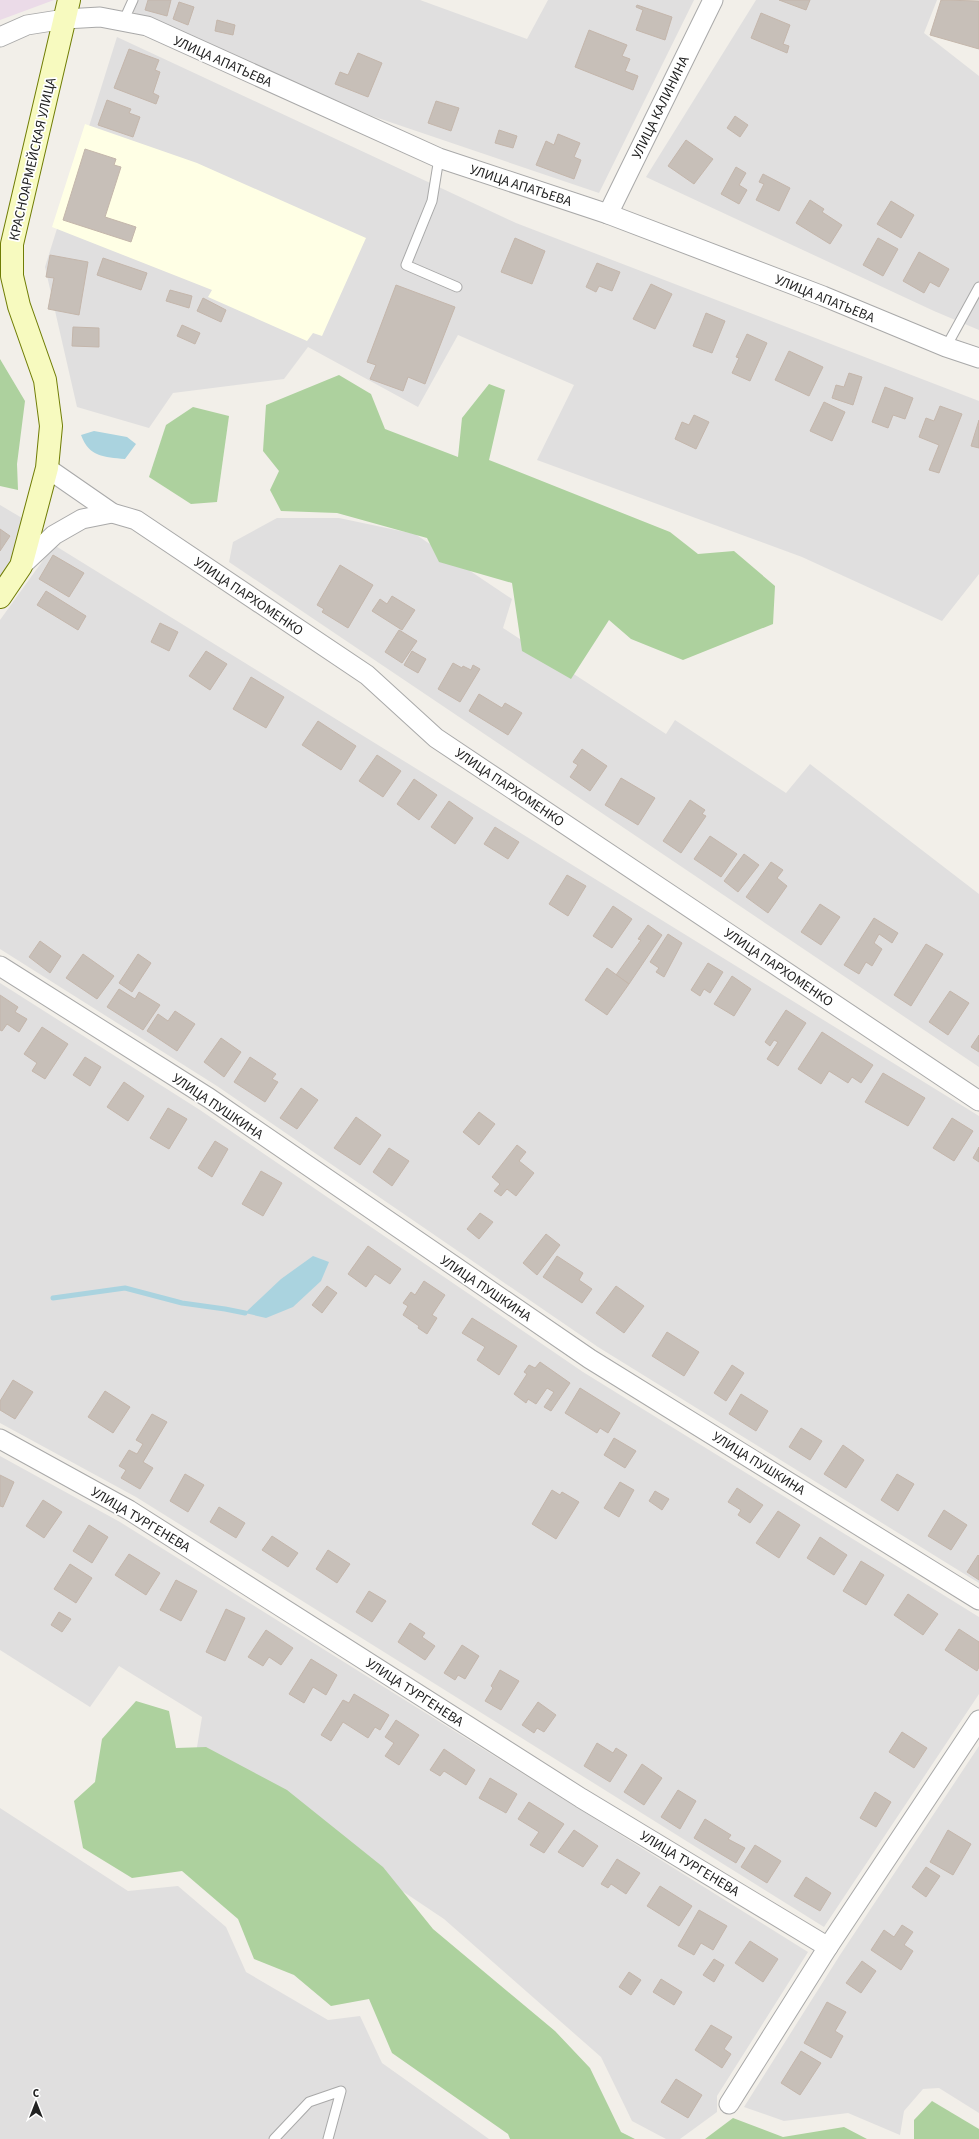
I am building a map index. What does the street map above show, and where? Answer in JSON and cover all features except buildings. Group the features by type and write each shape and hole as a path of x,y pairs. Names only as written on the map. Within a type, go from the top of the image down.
{"street":[{"name":"УЛИЦА КАЛИНИНА","path":"608,214 713,0"},
{"name":"УЛИЦА АПАТЬЕВА","path":"0,37 67,10 146,26 439,158 608,214 822,296 946,347 979,358"},
{"name":"КРАСНОАРМЕЙСКАЯ УЛИЦА","path":"0,597 21,566 48,468 51,426 45,380 19,306 12,276 12,244 67,10"},
{"name":"УЛИЦА ПАРХОМЕНКО","path":"48,468 112,512 136,520 361,671 436,738 979,1101"},
{"path":"21,566 54,535 65,528 82,518 112,512"},
{"name":"УЛИЦА ПУШКИНА","path":"0,966 208,1098 590,1359 979,1600"},
{"name":"УЛИЦА ТУРГЕНЕВА","path":"0,1439 129,1510 581,1798 828,1947"},
{"path":"729,2104 828,1947 979,1720"}],"lane":[{"path":"123,22 132,0"},
{"path":"439,158 432,201 406,265 457,287"},
{"path":"946,347 979,288"},
{"path":"274,2139 309,2102 341,2091 328,2139"}],"shaded area":[{"path":"0,0 54,0 0,20"},
{"path":"137,0 420,0 527,39 548,0 694,0 599,193 372,116 133,12"},
{"path":"756,0 937,0 924,33 979,76 979,330 934,311 646,177"},
{"path":"117,37 516,223 979,401 979,574 942,621 802,557 537,460 574,385 458,335 418,407 308,347 284,379 173,393 149,428 77,407 45,267"},
{"path":"85,124 197,163 366,238 322,336 313,333 307,341 208,297 212,290 52,227"},
{"path":"0,505 22,518 8,570 0,581"},
{"path":"277,518 339,518 415,534 512,599 503,628 666,734 675,720 786,793 810,764 979,894 979,1067 229,562 233,542"},
{"path":"54,545 979,1116 979,1583 598,1347 217,1086 0,949 0,620"},
{"path":"0,983 200,1110 583,1372 979,1617 979,1694 824,1927 136,1497 0,1423"},
{"path":"0,1456 120,1522 808,1952 717,2096 717,2112 680,2139 666,2139 632,2121 601,2057 444,1919 196,1753 202,1717 119,1666 90,1707 0,1650"},
{"path":"979,1746 979,2113 939,2088 923,2089 904,2111 900,2135 848,2113 784,2121 744,2107 840,1955"},
{"path":"0,1808 128,1891 178,1886 226,1927 246,1972 328,2020 360,2016 382,2063 489,2139 0,2139"}],"green space":[{"path":"0,359 25,401 17,464 18,490 0,486"},
{"path":"339,375 371,394 385,429 458,457 462,418 489,384 505,390 489,460 670,532 698,554 734,551 775,586 773,624 683,660 631,639 609,620 571,679 522,651 512,583 439,562 427,538 337,513 281,511 270,490 279,471 263,451 266,405"},
{"path":"193,407 229,416 217,502 191,504 149,477 166,425"},
{"path":"136,1701 169,1711 176,1748 206,1747 287,1790 383,1867 433,1929 555,2031 590,2068 621,2132 635,2139 510,2139 508,2134 392,2053 369,1999 331,2006 294,1975 254,1959 238,1919 182,1871 132,1878 83,1848 74,1801 95,1782 102,1739"},
{"path":"932,2101 979,2129 979,2139 914,2139 914,2120"},
{"path":"733,2118 783,2137 844,2127 867,2139 705,2139"}],"water":[{"path":"94,431 127,437 136,444 125,459 110,458 93,452 84,442 81,435"},
{"path":"313,1256 329,1262 321,1281 293,1307 266,1318 245,1313 281,1279"}],"waterway":[{"path":"53,1298 125,1288 182,1303 245,1313"}]}
